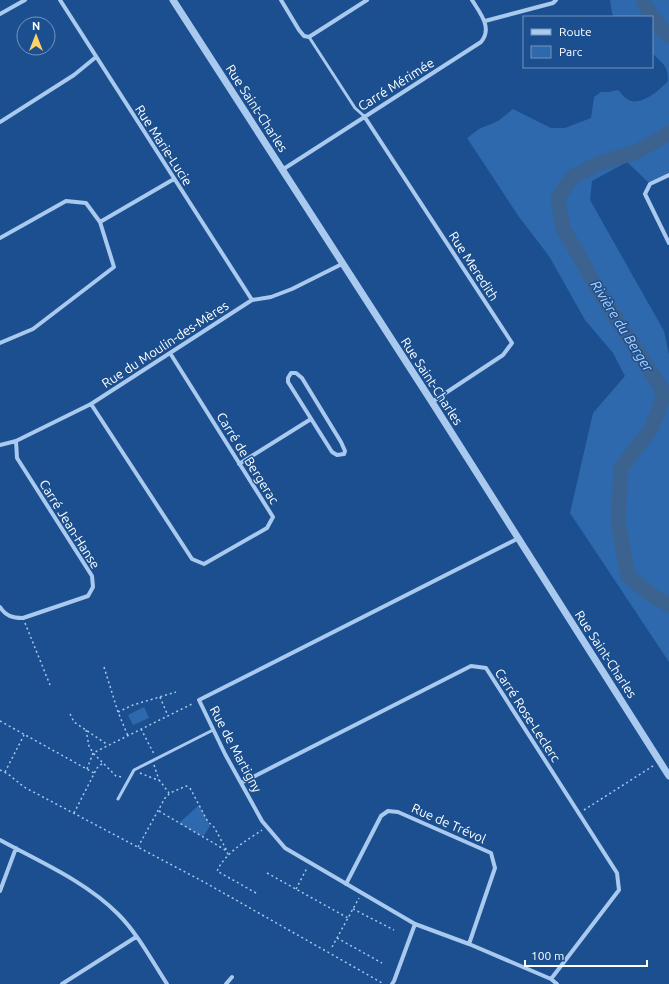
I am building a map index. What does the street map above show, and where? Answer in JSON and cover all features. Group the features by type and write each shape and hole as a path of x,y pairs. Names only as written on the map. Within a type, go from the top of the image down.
{"street":[{"path":"0,14 25,0"},
{"name":"Rue Marie-Lucie","path":"60,0 252,300"},
{"name":"Rue Saint-Charles","path":"173,0 432,402 517,539 669,776"},
{"path":"281,0 299,30 304,36 309,37 367,0"},
{"path":"472,0 485,22 553,3 556,0"},
{"name":"Carré Mérimée","path":"282,170 481,42 485,37 485,22"},
{"path":"0,122 74,76 96,57"},
{"name":"Rue Meredith","path":"364,116 512,343 503,355 432,402"},
{"path":"669,175 650,184 645,194 669,243"},
{"path":"100,222 174,179"},
{"path":"0,238 66,201 86,203 100,222 114,267 33,329 0,343"},
{"name":"Rue du Moulin-des-Mères","path":"0,445 16,441 91,404 252,300 270,298 292,289 342,264"},
{"name":"Carré de Bergerac","path":"91,404 192,559 204,564 267,528 273,517 170,353"},
{"path":"291,373 296,373 302,378 341,442 345,451 344,454 337,455 332,452 311,420 288,382 288,378 291,373"},
{"path":"239,464 311,420"},
{"name":"Carré Jean-Hanse","path":"16,441 17,458 92,576 93,588 88,596 23,618"},
{"name":"Rue de Martigny","path":"517,539 199,700 225,754 262,821 285,848 361,894 415,924 469,944 551,979 557,984"},
{"path":"0,607 5,614 15,618 23,618"},
{"name":"Carré Rose-Leclerc","path":"242,783 471,666 486,668 617,873 619,890 551,979"},
{"name":"Rue de Trévol","path":"346,884 381,816 388,811 398,812 491,853 495,868 469,944"},
{"path":"0,840 69,877 95,895 118,915 136,937 167,984"},
{"path":"0,891 16,848"},
{"path":"392,984 415,924"},
{"path":"62,984 136,937"},
{"path":"226,984 232,977"}],"lane":[{"path":"309,37 355,108 364,116"},
{"path":"118,799 129,776 134,770 214,730"}],"path":[{"path":"23,618 50,685"},
{"path":"104,667 118,712 128,736"},
{"path":"118,712 133,705 176,692"},
{"path":"160,697 168,716"},
{"path":"87,769 93,753 196,702"},
{"path":"70,714 74,722 109,745"},
{"path":"0,721 94,773"},
{"path":"140,729 154,759 154,767 160,781 170,793"},
{"path":"86,730 89,746 93,753 116,776 125,777 141,773 160,781"},
{"path":"5,772 25,734"},
{"path":"579,813 660,762"},
{"path":"74,813 94,773 103,763"},
{"path":"0,770 5,772 24,787 204,882 384,984"},
{"path":"138,847 165,798 170,793 183,787 189,787 208,822 214,827 228,855"},
{"path":"159,811 227,851"},
{"path":"256,893 217,871 222,861 228,855 267,826"},
{"path":"296,889 309,862"},
{"path":"267,873 348,918"},
{"path":"332,947 361,894"},
{"path":"353,909 394,930"},
{"path":"337,938 382,963"}],"green space":[{"path":"610,0 669,0 669,175 650,184 627,162 592,181 590,200 664,331 669,355 669,662 570,513 593,413 625,376 613,353 585,320 549,256 519,217 467,138 479,129 498,121 513,109 551,128 565,128 591,118 594,97 601,92 618,90 627,99 632,101 643,100 655,93 668,81 668,76 666,68 662,62 653,54 653,16 614,16"},
{"path":"144,707 149,718 133,725 128,715"},
{"path":"199,805 210,826 203,837 179,823"}],"waterway":[{"name":"Rivière du Berger","path":"644,0 644,4 652,16"},
{"name":"Rivière du Berger","path":"653,17 662,30 669,36"},
{"name":"Rivière du Berger","path":"669,133 636,152 600,163 572,177 558,198 563,228 601,295 662,389 662,401 651,429 621,468 618,521 628,576 650,594 669,605"}]}
